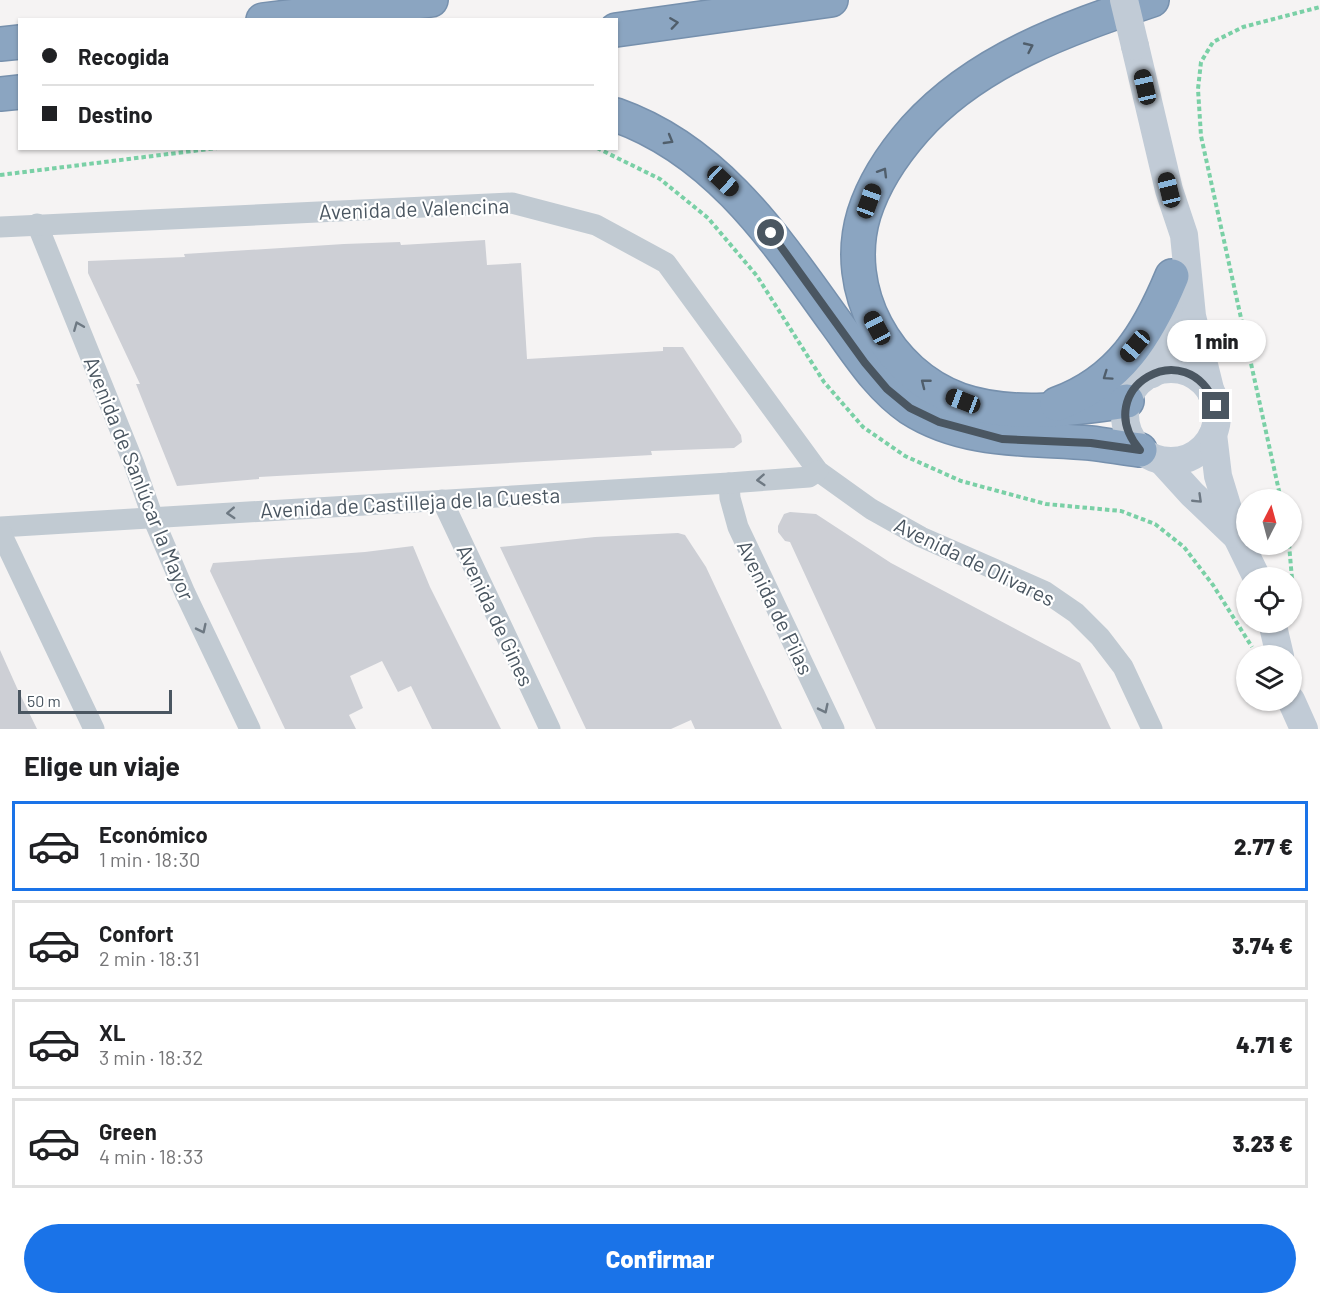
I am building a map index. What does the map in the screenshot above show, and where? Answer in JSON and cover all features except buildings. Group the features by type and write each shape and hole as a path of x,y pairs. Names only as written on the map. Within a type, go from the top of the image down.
{"highway":[{"path":"280,18 431,0"},
{"path":"618,30 831,0"},
{"path":"1127,401 1080,408 1000,409 963,401 934,390 907,369 886,344 869,312 859,280 859,248 863,216 874,186 891,158 917,128 955,93 992,66 1032,45 1152,0"},
{"path":"0,44 18,42"},
{"path":"0,94 18,92"},
{"path":"618,116 672,141 706,165 740,196 771,233 865,363 887,389 910,408 939,422 1002,439 1091,443 1151,455"},
{"path":"1041,410 1076,397 1117,369 1155,316 1172,276"}],"main road":[{"path":"1124,0 1169,190 1184,235 1192,316 1216,406 1217,420 1213,434 1205,447 1192,456 1177,461 1151,455"},
{"path":"1152,374 1165,335 1170,307 1172,276 1169,190"},
{"path":"1211,393 1203,382 1179,370 1165,370 1152,374 1132,390 1127,401 1126,427 1131,440 1151,455 1236,535"},
{"path":"1213,434 1218,476 1236,535"},
{"path":"1291,711 1292,729"},
{"path":"1296,711 1304,729"}],"street":[{"name":"Avenida de Valencina","path":"0,227 512,203 596,225 666,263 818,471"},
{"name":"Avenida de Sanlúcar la Mayor","path":"37,224 134,464 153,518 185,593 250,729"},
{"name":"Avenida de Castilleja de la Cuesta","path":"0,529 729,483 809,477 818,471"},
{"name":"Avenida de Olivares","path":"818,471 871,509 921,537 1044,591 1076,613 1101,637 1122,667 1152,729"},
{"name":"Avenida de Pilas","path":"729,483 730,498 738,527 834,729"},
{"name":"Avenida de Gines","path":"442,500 550,729"},
{"path":"0,529 94,729"}],"path":[{"path":"1279,489 1200,136 1198,88 1201,62 1213,42 1243,27 1320,8"},
{"path":"0,175 201,150"}],"route":[{"path":"771,233 865,363 887,389 910,408 939,422 1002,439 1091,443 1140,450 1131,440 1126,427 1125,414 1132,390 1141,380 1165,370 1179,370 1191,374 1203,382 1216,406"}]}
